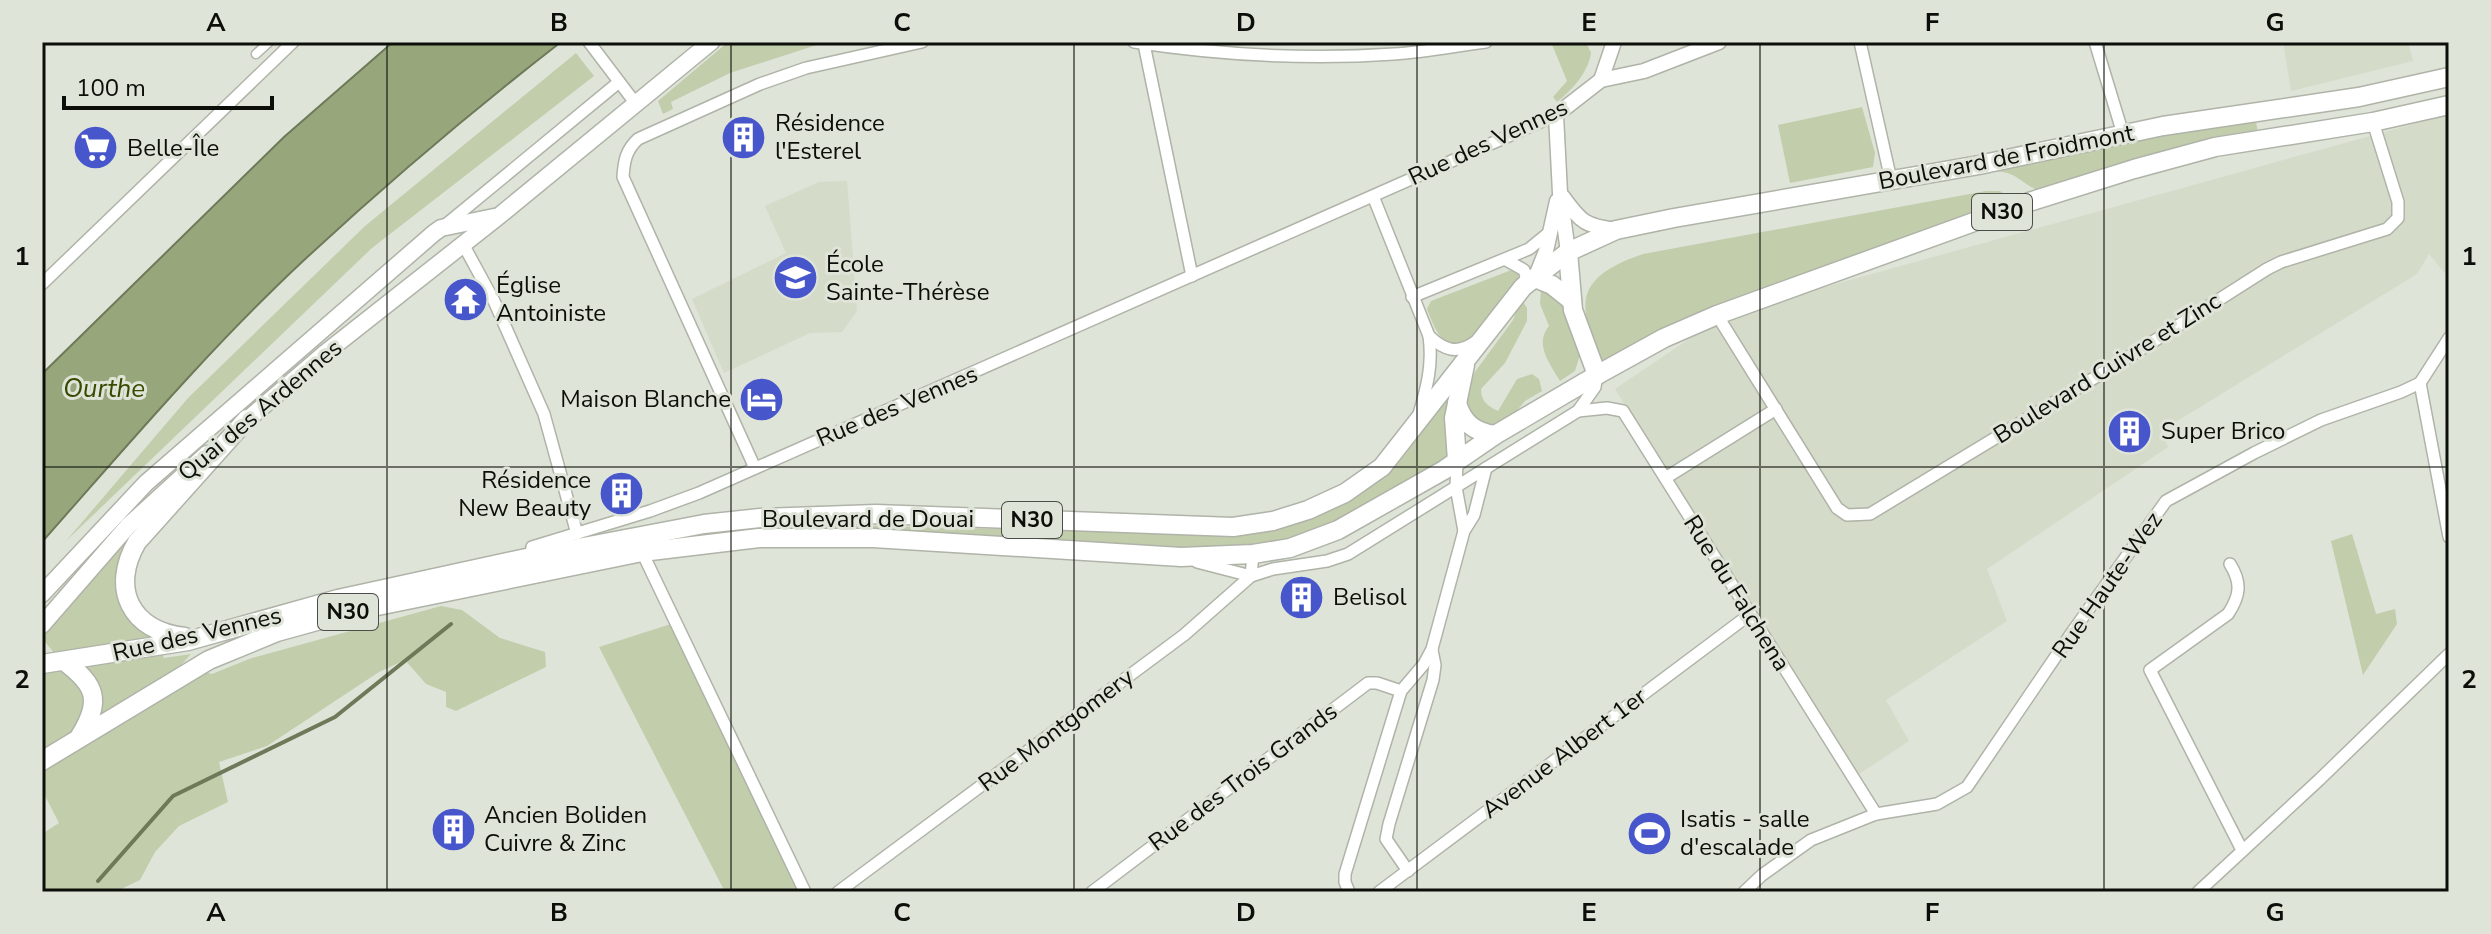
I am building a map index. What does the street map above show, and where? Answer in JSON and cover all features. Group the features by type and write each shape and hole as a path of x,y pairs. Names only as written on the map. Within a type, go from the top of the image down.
{"main road":[{"name":"Quai des Ardennes","path":"42,625 128,526 247,419 711,42"},
{"name":"Boulevard de Froidmont","path":"1568,252 1616,230 1979,165 2123,134 2361,96 2449,77"},
{"name":"Boulevard de Froidmont","path":"1597,375 1664,338 1717,315 2029,202 2215,147 2373,122 2449,105"},
{"name":"Quai des Ardennes","path":"42,594 146,483 441,228 499,216"},
{"name":"Boulevard de Douai","path":"531,557 704,524 760,518 876,514 1233,527 1273,521 1308,510 1345,493 1382,467 1529,282 1568,252"},
{"path":"1568,252 1572,301 1597,375"},
{"path":"1529,282 1552,285 1572,301"},
{"path":"1457,460 1456,400 1469,355"},
{"name":"Boulevard de Douai","path":"642,552 759,538 873,538 1181,557 1253,554 1290,548 1338,530 1597,375"},
{"path":"1456,400 1464,421 1484,433 1495,435"},
{"path":"200,638 167,634 143,620 133,609 124,588 127,560 137,542 247,419"},
{"name":"Rue des Vennes","path":"42,761 209,660 277,632 353,611 642,552"},
{"name":"Rue des Vennes","path":"42,664 200,638 338,599 531,557"},
{"path":"64,661 82,675 94,699 93,710 79,738"}],"street":[{"path":"256,54 269,42"},
{"path":"42,284 293,42"},
{"path":"589,42 636,104"},
{"path":"755,468 623,177 624,160 631,145 638,139 732,96 806,68 922,42"},
{"path":"1259,56 1260,42"},
{"path":"1192,276 1139,43 1259,56 1396,54 1486,42"},
{"path":"1601,80 1614,42"},
{"name":"Rue des Vennes","path":"531,557 532,547 674,502 755,468 1556,115 1601,80 1644,71 1719,42"},
{"path":"1860,42 1891,180"},
{"path":"2095,42 2123,134"},
{"name":"Quai des Ardennes","path":"441,228 619,82"},
{"path":"1556,115 1560,193 1568,252"},
{"name":"Boulevard Cuivre et Zinc","path":"1717,315 1837,508 1847,515 1870,514 2267,269 2387,229 2398,218 2398,202 2373,122"},
{"path":"1560,193 1581,222 1592,227 1616,230"},
{"path":"1529,282 1551,231 1560,193"},
{"path":"1373,196 1429,336 1441,347 1453,350 1469,347 1482,338"},
{"path":"1412,297 1536,246 1551,231"},
{"path":"463,244 494,301 544,414 577,534"},
{"path":"1506,260 1524,270 1529,282"},
{"name":"Boulevard de Douai","path":"1415,425 1429,379 1432,356 1429,336"},
{"path":"2449,338 2420,383 2449,537"},
{"path":"1578,411 1595,387 1597,375"},
{"name":"Rue Haute-Wez","path":"1744,892 1811,840 1876,814 1937,804 1967,787 2166,501 2321,420 2420,383"},
{"name":"Rue du Falchena","path":"1578,411 1607,408 1623,411 1876,814"},
{"path":"1667,477 1776,409"},
{"name":"Boulevard de Douai","path":"1181,557 1251,576 1348,554 1578,411"},
{"path":"1457,460 1456,487 1464,531"},
{"path":"1349,892 1345,874 1401,691 1424,664 1432,649 1464,531 1474,515 1486,468"},
{"path":"642,552 805,892"},
{"path":"1251,576 1253,554"},
{"path":"2230,564 2239,584 2250,597"},
{"name":"Rue Montgomery","path":"838,892 1184,635 1251,576"},
{"path":"2239,584 2237,601 2228,614 2150,670 2242,850"},
{"name":"Avenue Albert 1er","path":"1379,892 1749,615"},
{"path":"1408,871 1389,845 1387,833 1433,680 1435,665 1432,649"},
{"path":"2198,892 2449,654"},
{"name":"Rue des Trois Grands","path":"1092,892 1368,683 1401,691"}],"shaded area":[{"path":"728,42 826,42 730,73 671,102 673,109 663,114 658,101"},
{"path":"1551,42 1586,42 1591,53 1587,67 1578,80 1557,102 1553,97 1567,81"},
{"path":"2283,42 2408,42 2413,61 2291,91"},
{"path":"576,53 594,76 372,248 66,541 188,398 365,226"},
{"path":"1862,107 1875,153 1873,167 1790,183 1778,125"},
{"path":"2446,115 2449,124 2449,278 2429,254 2417,274 2161,431 2168,447 1987,569 2007,621 1886,700 1909,741 1859,774 1615,389 1701,331 1814,290"},
{"path":"2256,122 2258,133 2176,147 2047,191 2033,188 2010,174 1993,171 2156,136"},
{"name":"École Sainte-Thérèse","path":"847,181 857,311 842,332 810,333 724,373 692,299 786,253 765,206 819,182"},
{"path":"1986,191 2000,191 2011,199 2012,205 1695,314 1603,362 1594,342 1585,308 1593,283 1604,272 1643,254"},
{"path":"1514,269 1519,272 1518,279 1469,340 1452,343 1441,337 1427,309 1431,301"},
{"path":"1541,290 1549,291 1563,302 1580,355 1575,371 1560,381 1543,347 1549,326 1540,304"},
{"path":"1521,299 1527,308 1527,321 1505,363 1481,389 1481,393 1486,403 1498,411 1517,379 1532,374 1539,379 1542,391 1525,401 1500,426 1484,426 1470,415 1463,394 1469,380 1513,320"},
{"path":"1450,394 1449,459 1362,512 1280,546 1232,551 708,537 712,530 804,524 1238,535 1260,531 1322,513 1360,494 1402,459 1442,400"},
{"path":"134,532 121,560 146,633 159,641 156,642 164,658 191,654 181,665 212,674 249,659 441,606 462,610 500,638 545,652 546,667 456,711 446,707 446,692 426,684 405,660 379,672 267,746 219,762 228,802 179,826 155,852 140,880 115,892 42,892 42,834 59,823 42,790 42,668 63,664 42,638"},
{"path":"2352,534 2376,614 2395,609 2397,624 2363,675 2331,541"},
{"path":"674,623 804,892 725,892 599,647"}],"water":[{"name":"Ourthe","path":"393,42 561,42 397,177 268,295 169,399 42,542 42,374 284,137"}],"waterway":[{"path":"98,881 173,796 335,717 451,624"}],"place":[{"name":"Résidence l'Esterel","path":"744,137"},
{"name":"Belle-Île","path":"96,148"},
{"name":"École Sainte-Thérèse","path":"795,278"},
{"name":"Église Antoiniste","path":"465,299"},
{"name":"Maison Blanche","path":"762,399"},
{"name":"Super Brico","path":"2130,431"},
{"name":"Résidence New Beauty","path":"622,494"},
{"name":"Belisol","path":"1302,597"},
{"name":"Ancien Boliden Cuivre & Zinc","path":"453,829"},
{"name":"Isatis - salle d'escalade","path":"1649,833"}]}
